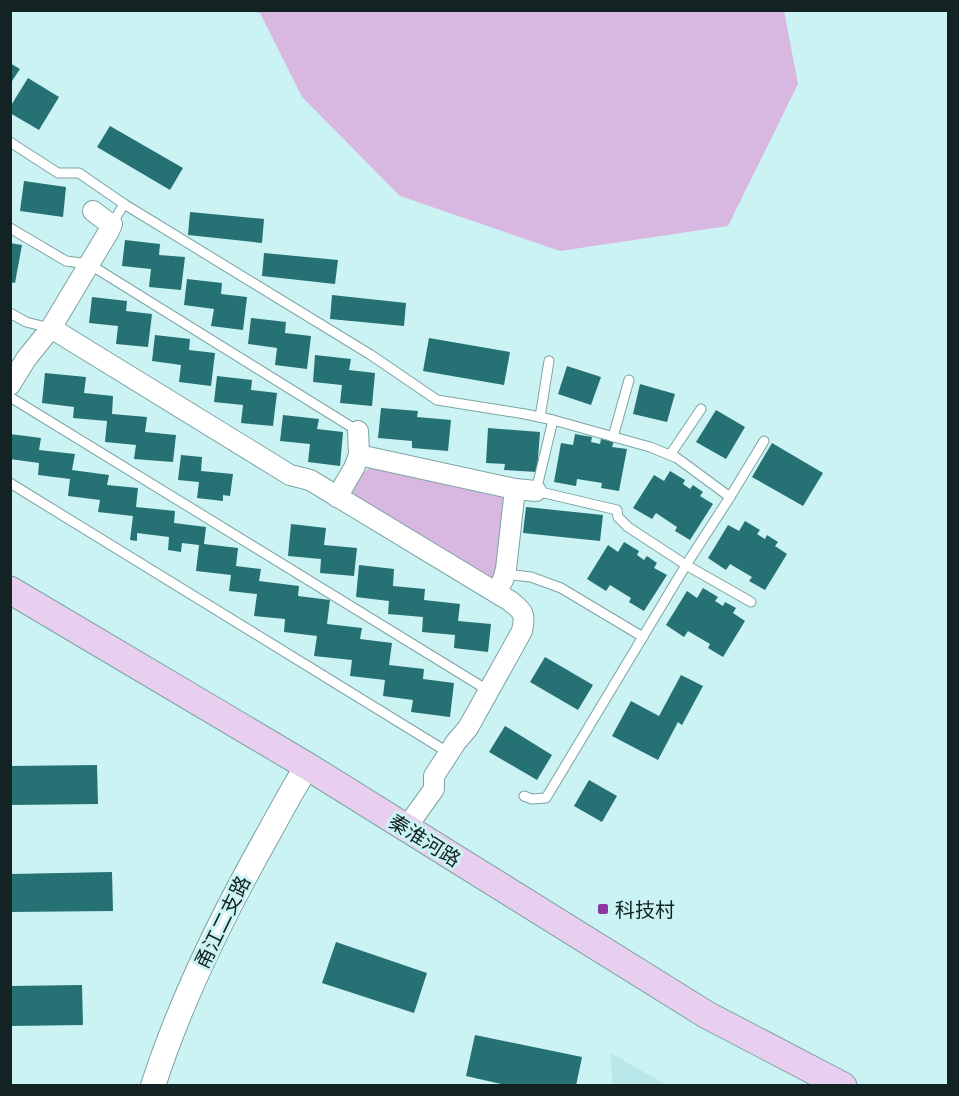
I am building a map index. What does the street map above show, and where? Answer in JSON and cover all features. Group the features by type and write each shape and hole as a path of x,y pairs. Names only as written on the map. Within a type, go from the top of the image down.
{"main road":[{"name":"秦淮河路","path":"10,590 302,774 696,1029 804,1086"},
{"name":"秦淮河路","path":"10,610 302,774 406,828 707,1015 843,1086"}],"street":[{"path":"10,385 26,359 51,328 109,231 112,224 93,211"},
{"path":"51,328 290,475 310,480 522,609 525,621 522,631 468,728 434,776 434,789 406,828"},
{"path":"338,497 354,468 358,455 358,431"},
{"path":"358,455 515,489 536,491"},
{"path":"496,592 504,580 515,489"},
{"name":"甬江二支路","path":"153,1086 163,1056 219,926 238,887 302,774"}],"lane":[{"path":"10,142 57,173 79,173 124,204 371,355 437,400 540,417 650,447 677,458 730,497"},
{"path":"112,224 124,204"},
{"path":"10,228 66,261 89,264 358,431"},
{"path":"10,313 26,322 51,328"},
{"path":"540,417 549,361"},
{"path":"613,437 629,380"},
{"path":"10,397 489,691"},
{"path":"670,455 701,409"},
{"path":"553,420 536,491 617,510 618,518 628,527 686,565 751,602"},
{"path":"524,795 532,800 546,798 686,565 764,441"},
{"path":"10,483 449,753"},
{"path":"505,573 531,578 561,588 643,637"}],"shaded area":[{"path":"245,11 784,11 798,84 728,226 560,251 400,196 302,97 260,13"},
{"path":"371,467 509,495 500,569 493,579 487,581 352,494 361,474"},
{"path":"611,1053 666,1085 612,1085"}],"building":[{"path":"10,63 20,69 10,84"},
{"path":"28,78 59,97 39,130 10,113 10,107"},
{"path":"110,126 183,168 170,190 97,147"},
{"path":"24,181 66,187 63,217 20,211"},
{"path":"190,212 264,219 262,243 188,235"},
{"path":"125,240 160,244 159,255 185,257 181,290 149,287 151,269 122,266"},
{"path":"10,243 22,245 15,283 10,282"},
{"path":"264,253 338,260 335,284 262,276"},
{"path":"187,279 222,283 221,294 247,297 243,330 211,326 214,309 184,305"},
{"path":"332,295 406,303 404,326 330,319"},
{"path":"92,297 127,301 126,311 152,314 148,347 116,344 118,326 89,323"},
{"path":"251,318 286,322 285,333 311,336 307,369 275,365 277,348 248,344"},
{"path":"155,335 190,339 189,350 215,353 211,386 179,382 181,365 152,361"},
{"path":"429,338 510,352 504,385 423,371"},
{"path":"315,355 351,359 349,370 375,373 372,406 340,403 342,385 313,382"},
{"path":"567,366 601,377 591,405 558,394"},
{"path":"45,373 86,377 84,393 113,396 112,414 147,417 145,432 176,435 173,462 134,459 136,445 105,442 107,421 73,418 74,407 42,403"},
{"path":"217,376 252,380 251,390 277,393 273,426 241,423 243,405 214,402"},
{"path":"640,384 675,394 667,422 633,414"},
{"path":"381,408 418,411 417,417 451,420 448,451 412,448 412,441 378,438"},
{"path":"716,410 745,427 726,459 696,442"},
{"path":"283,415 319,419 317,429 343,432 340,466 308,462 310,444 280,441"},
{"path":"488,428 540,432 537,472 504,470 505,464 486,463"},
{"path":"10,434 41,438 39,450 75,454 72,470 109,475 107,485 138,488 136,507 175,511 174,523 206,527 204,544 238,548 236,566 261,569 259,581 299,586 298,596 330,600 327,624 362,628 360,639 392,643 389,665 424,669 423,679 454,683 450,717 411,712 413,700 383,696 385,680 350,676 352,660 314,656 317,636 284,632 285,619 254,616 257,594 229,591 231,575 196,571 199,545 182,543 181,552 168,550 169,537 137,533 137,541 130,540 133,516 98,512 100,500 68,496 70,479 38,475 39,463 10,459"},
{"path":"575,434 592,437 591,442 600,444 601,439 614,441 612,447 627,449 619,491 601,488 602,483 577,479 576,486 554,482 561,443 573,445"},
{"path":"772,443 823,473 803,506 752,477"},
{"path":"181,455 202,457 201,471 233,474 230,496 223,495 223,501 197,498 199,482 178,480"},
{"path":"670,471 685,480 683,484 690,489 693,485 703,492 700,496 713,504 690,540 675,531 677,527 656,513 652,519 633,508 654,475 664,481"},
{"path":"526,507 603,515 600,541 523,533"},
{"path":"745,521 760,530 757,534 765,539 767,535 778,542 775,546 787,554 765,590 749,581 752,577 730,564 726,570 708,558 728,525 739,531"},
{"path":"291,524 326,528 324,545 357,548 354,576 320,573 321,559 288,556"},
{"path":"624,542 639,551 637,555 644,560 647,556 657,563 654,568 667,575 644,611 629,602 631,598 610,585 606,591 587,579 608,545 618,552"},
{"path":"359,565 394,569 393,586 425,589 424,600 460,604 458,621 491,624 488,652 454,648 455,635 422,632 423,617 388,614 389,601 356,597"},
{"path":"703,588 718,597 715,601 723,606 725,602 736,608 733,613 745,621 723,657 708,648 710,644 688,631 684,637 666,625 687,591 697,598"},
{"path":"545,657 593,685 578,710 530,682"},
{"path":"681,675 703,686 682,725 678,722 658,760 612,736 631,701 659,716"},
{"path":"505,726 552,755 537,780 489,752"},
{"path":"97,765 98,804 10,805 10,766"},
{"path":"589,780 617,796 602,822 574,806"},
{"path":"112,872 113,911 10,912 10,874"},
{"path":"336,942 427,973 414,1013 322,983"},
{"path":"82,985 83,1025 10,1026 10,986"},
{"path":"475,1035 582,1057 576,1086 510,1086 466,1076"}],"place":[{"name":"科技村","path":"603,909"}]}
